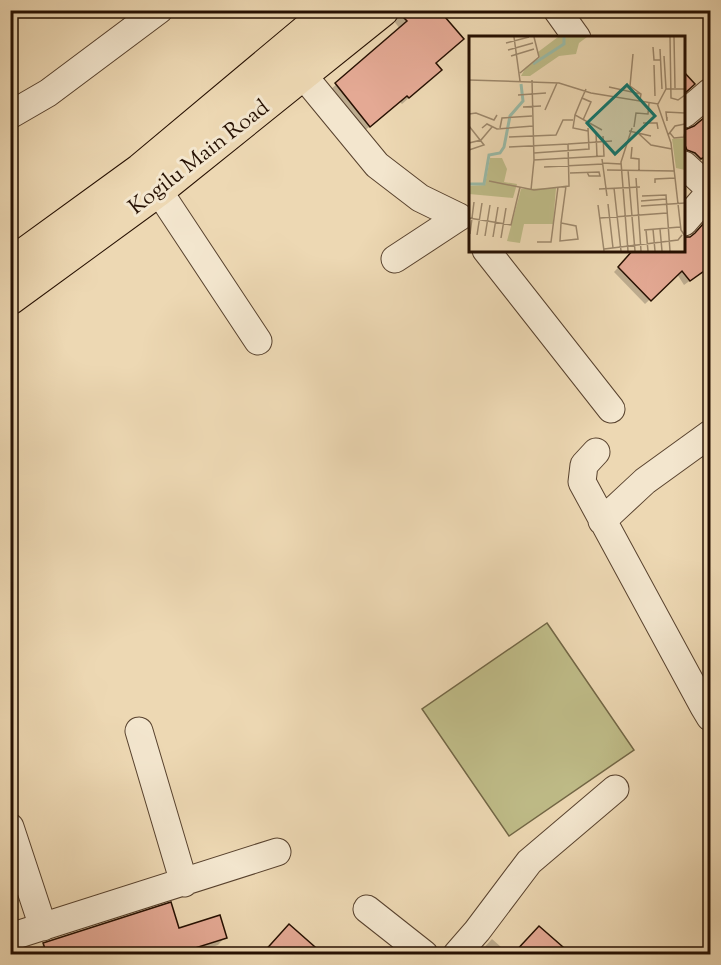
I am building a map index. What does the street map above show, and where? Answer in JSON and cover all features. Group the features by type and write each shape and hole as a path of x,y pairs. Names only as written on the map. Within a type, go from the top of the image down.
{"main road":[{"name":"Kogilu Main Road","path":"10,265 141,170 332,10"},
{"name":"Kogilu Main Road","path":"10,298 158,190 382,10"}],"street":[{"path":"10,116 48,93 159,10"},
{"path":"556,10 576,36"},
{"path":"302,74 377,165 420,198 467,218"},
{"path":"685,113 711,92"},
{"path":"685,166 711,190 685,221"},
{"path":"158,190 258,341"},
{"path":"394,259 467,218"},
{"path":"488,252 611,409"},
{"path":"602,521 645,481 711,434"},
{"path":"596,452 584,465 582,482 711,717"},
{"path":"139,731 184,883"},
{"path":"457,954 529,862 615,789"},
{"path":"10,826 43,927"},
{"path":"10,937 278,852"},
{"path":"367,909 424,954"}],"shaded area":[{"path":"547,623 634,750 509,836 422,709"}],"building":[{"path":"400,10 439,10 464,39 436,63 442,70 370,127 335,83 407,21 400,14"},
{"path":"685,73 695,84 685,93"},
{"path":"711,112 711,153 701,159 695,153 687,150 685,145 685,129 694,126"},
{"path":"711,215 711,266 690,281 682,271 651,301 618,267 631,252 685,252 685,237 690,237"},
{"path":"171,902 179,928 220,915 227,938 195,948 202,954 47,954 43,943"},
{"path":"289,924 323,954 262,954"},
{"path":"539,926 571,954 513,954"}]}
